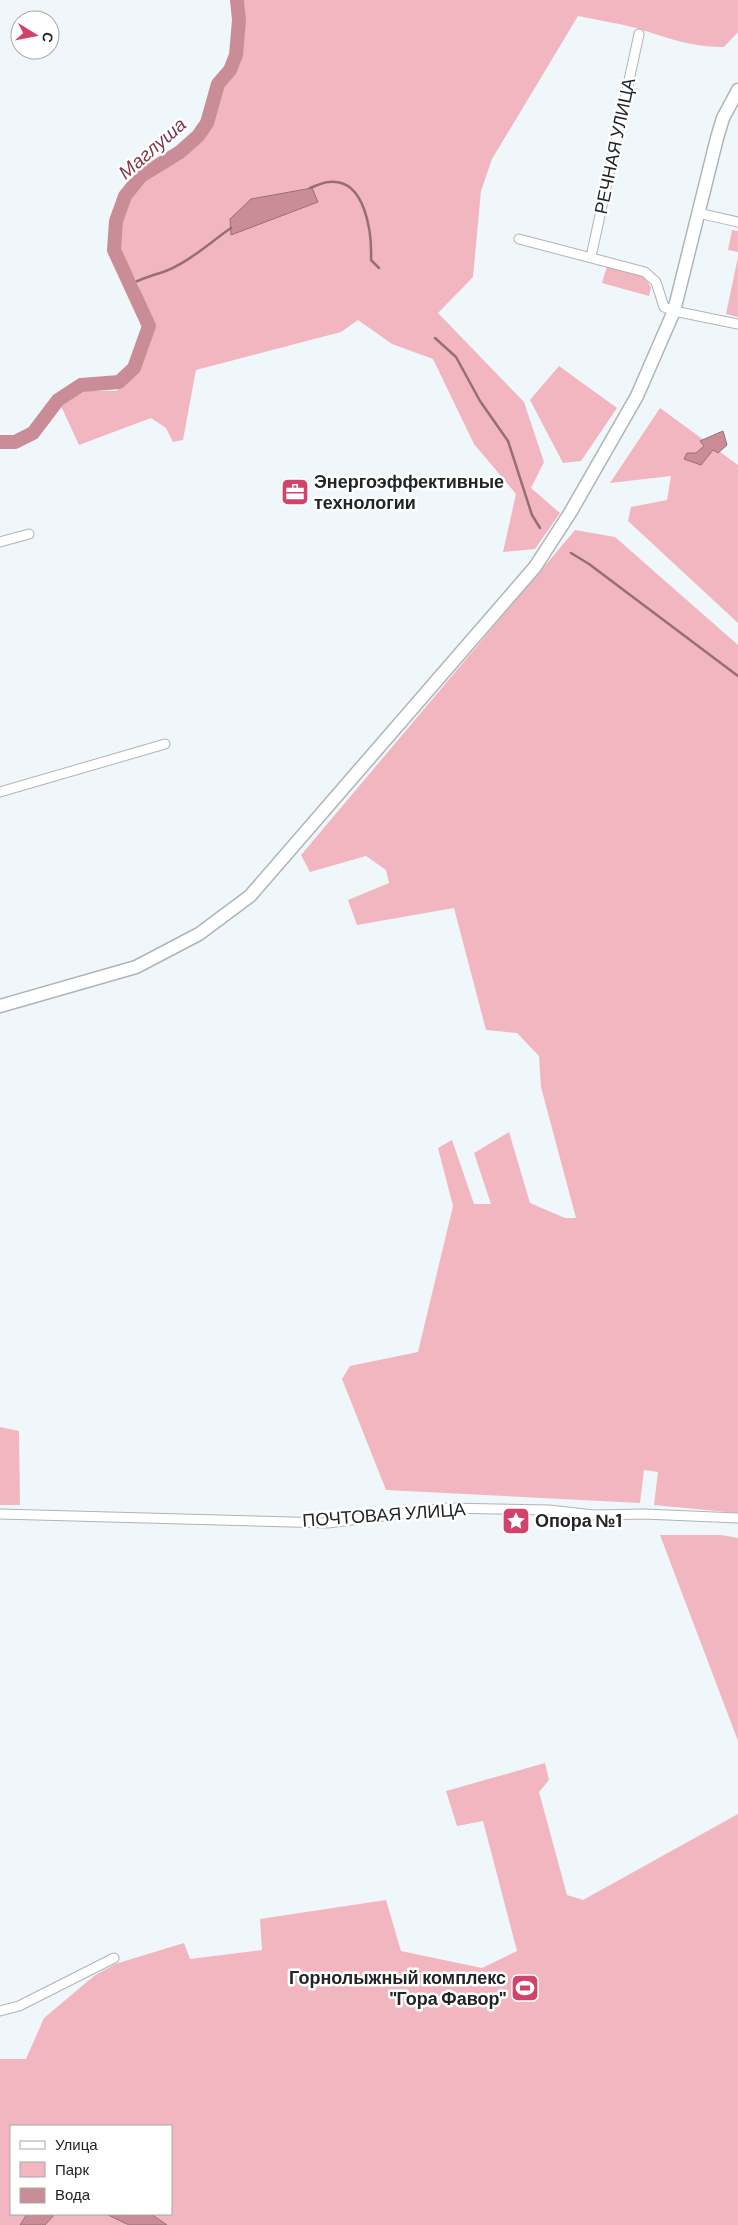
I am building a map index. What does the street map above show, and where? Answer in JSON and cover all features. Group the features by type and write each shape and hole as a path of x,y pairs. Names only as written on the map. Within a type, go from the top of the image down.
{"main road":[{"path":"0,1006 136,967 199,934 250,896 534,566 570,514 636,396 674,311 723,118 738,90"}],"street":[{"name":"РЕЧНАЯ УЛИЦА","path":"591,258 639,34"},
{"path":"698,213 738,222"},
{"path":"519,239 644,272 656,282 664,307 674,311 738,324"},
{"path":"0,542 29,534"},
{"path":"0,792 165,744"},
{"name":"ПОЧТОВАЯ УЛИЦА","path":"0,1514 328,1523 446,1508 549,1510 594,1515 658,1514 738,1518"},
{"path":"0,2011 19,2006 114,1958"}],"green space":[{"path":"244,0 738,0 738,32 724,47 690,44 629,26 578,16 492,159 481,191 473,277 438,313 524,402 544,462 531,488 560,513 535,549 503,552 516,494 474,444 433,359 392,344 358,320 341,332 196,370 183,440 173,442 166,428 151,418 79,445 60,404 81,391 116,391 137,371 153,329 138,284 119,250 121,221 130,199 144,180 186,156 203,138 224,86 241,59"},
{"path":"732,230 738,231 738,252 728,250"},
{"path":"738,257 738,317 726,314"},
{"path":"607,266 643,276 651,287 649,296 602,283"},
{"path":"559,366 617,408 581,461 563,463 530,400"},
{"path":"660,408 738,465 738,623 628,521 631,507 667,500 671,476 610,483"},
{"path":"575,530 615,537 738,645 738,1513 654,1505 658,1472 644,1470 640,1503 386,1490 342,1379 350,1366 418,1352 453,1206 438,1148 452,1140 474,1204 491,1204 474,1153 509,1132 530,1203 565,1218 576,1218 541,1087 539,1056 517,1033 486,1030 454,908 357,925 348,900 389,883 386,870 366,856 310,872 301,855"},
{"path":"0,1427 19,1431 20,1505 0,1505"},
{"path":"660,1535 721,1535 738,1538 738,1741"},
{"path":"545,1763 549,1780 539,1792 567,1895 583,1900 738,1814 738,2225 167,2225 152,2215 172,2215 172,2125 10,2125 10,2215 26,2215 20,2225 0,2225 0,2059 26,2059 44,2018 94,1976 115,1964 184,1943 190,1959 262,1950 260,1919 386,1900 401,1951 482,1968 517,1951 483,1821 457,1826 446,1791"},
{"path":"54,2215 108,2215 129,2225 45,2225"}],"water":[{"path":"312,188 318,202 231,235 230,219 251,199"},
{"path":"723,431 727,445 718,453 713,450 701,465 684,459 687,453 696,453 704,446 700,441"},
{"path":"26,2215 54,2215 45,2225 20,2225"},
{"path":"108,2215 152,2215 167,2225 129,2225"}],"waterway":[{"name":"Маглуша","path":"0,442 15,442 33,433 58,400 81,385 119,382 134,368 149,326 114,250 116,221 125,196 141,176 180,152 198,136 207,123 218,84 230,70 236,55 239,20 237,0"},
{"path":"310,188 322,183 341,183 351,189 359,198 368,223 371,260 379,268"},
{"path":"131,284 179,265 231,228"},
{"path":"435,338 456,357 480,401 508,441 532,515 540,528"},
{"path":"571,553 589,564 738,676"}],"place":[{"name":"Энергоэффективные технологии","path":"295,492"},
{"name":"Опора №1","path":"516,1521"},
{"name":"Горнолыжный комплекс \"Гора Фавор\"","path":"525,1988"}]}
